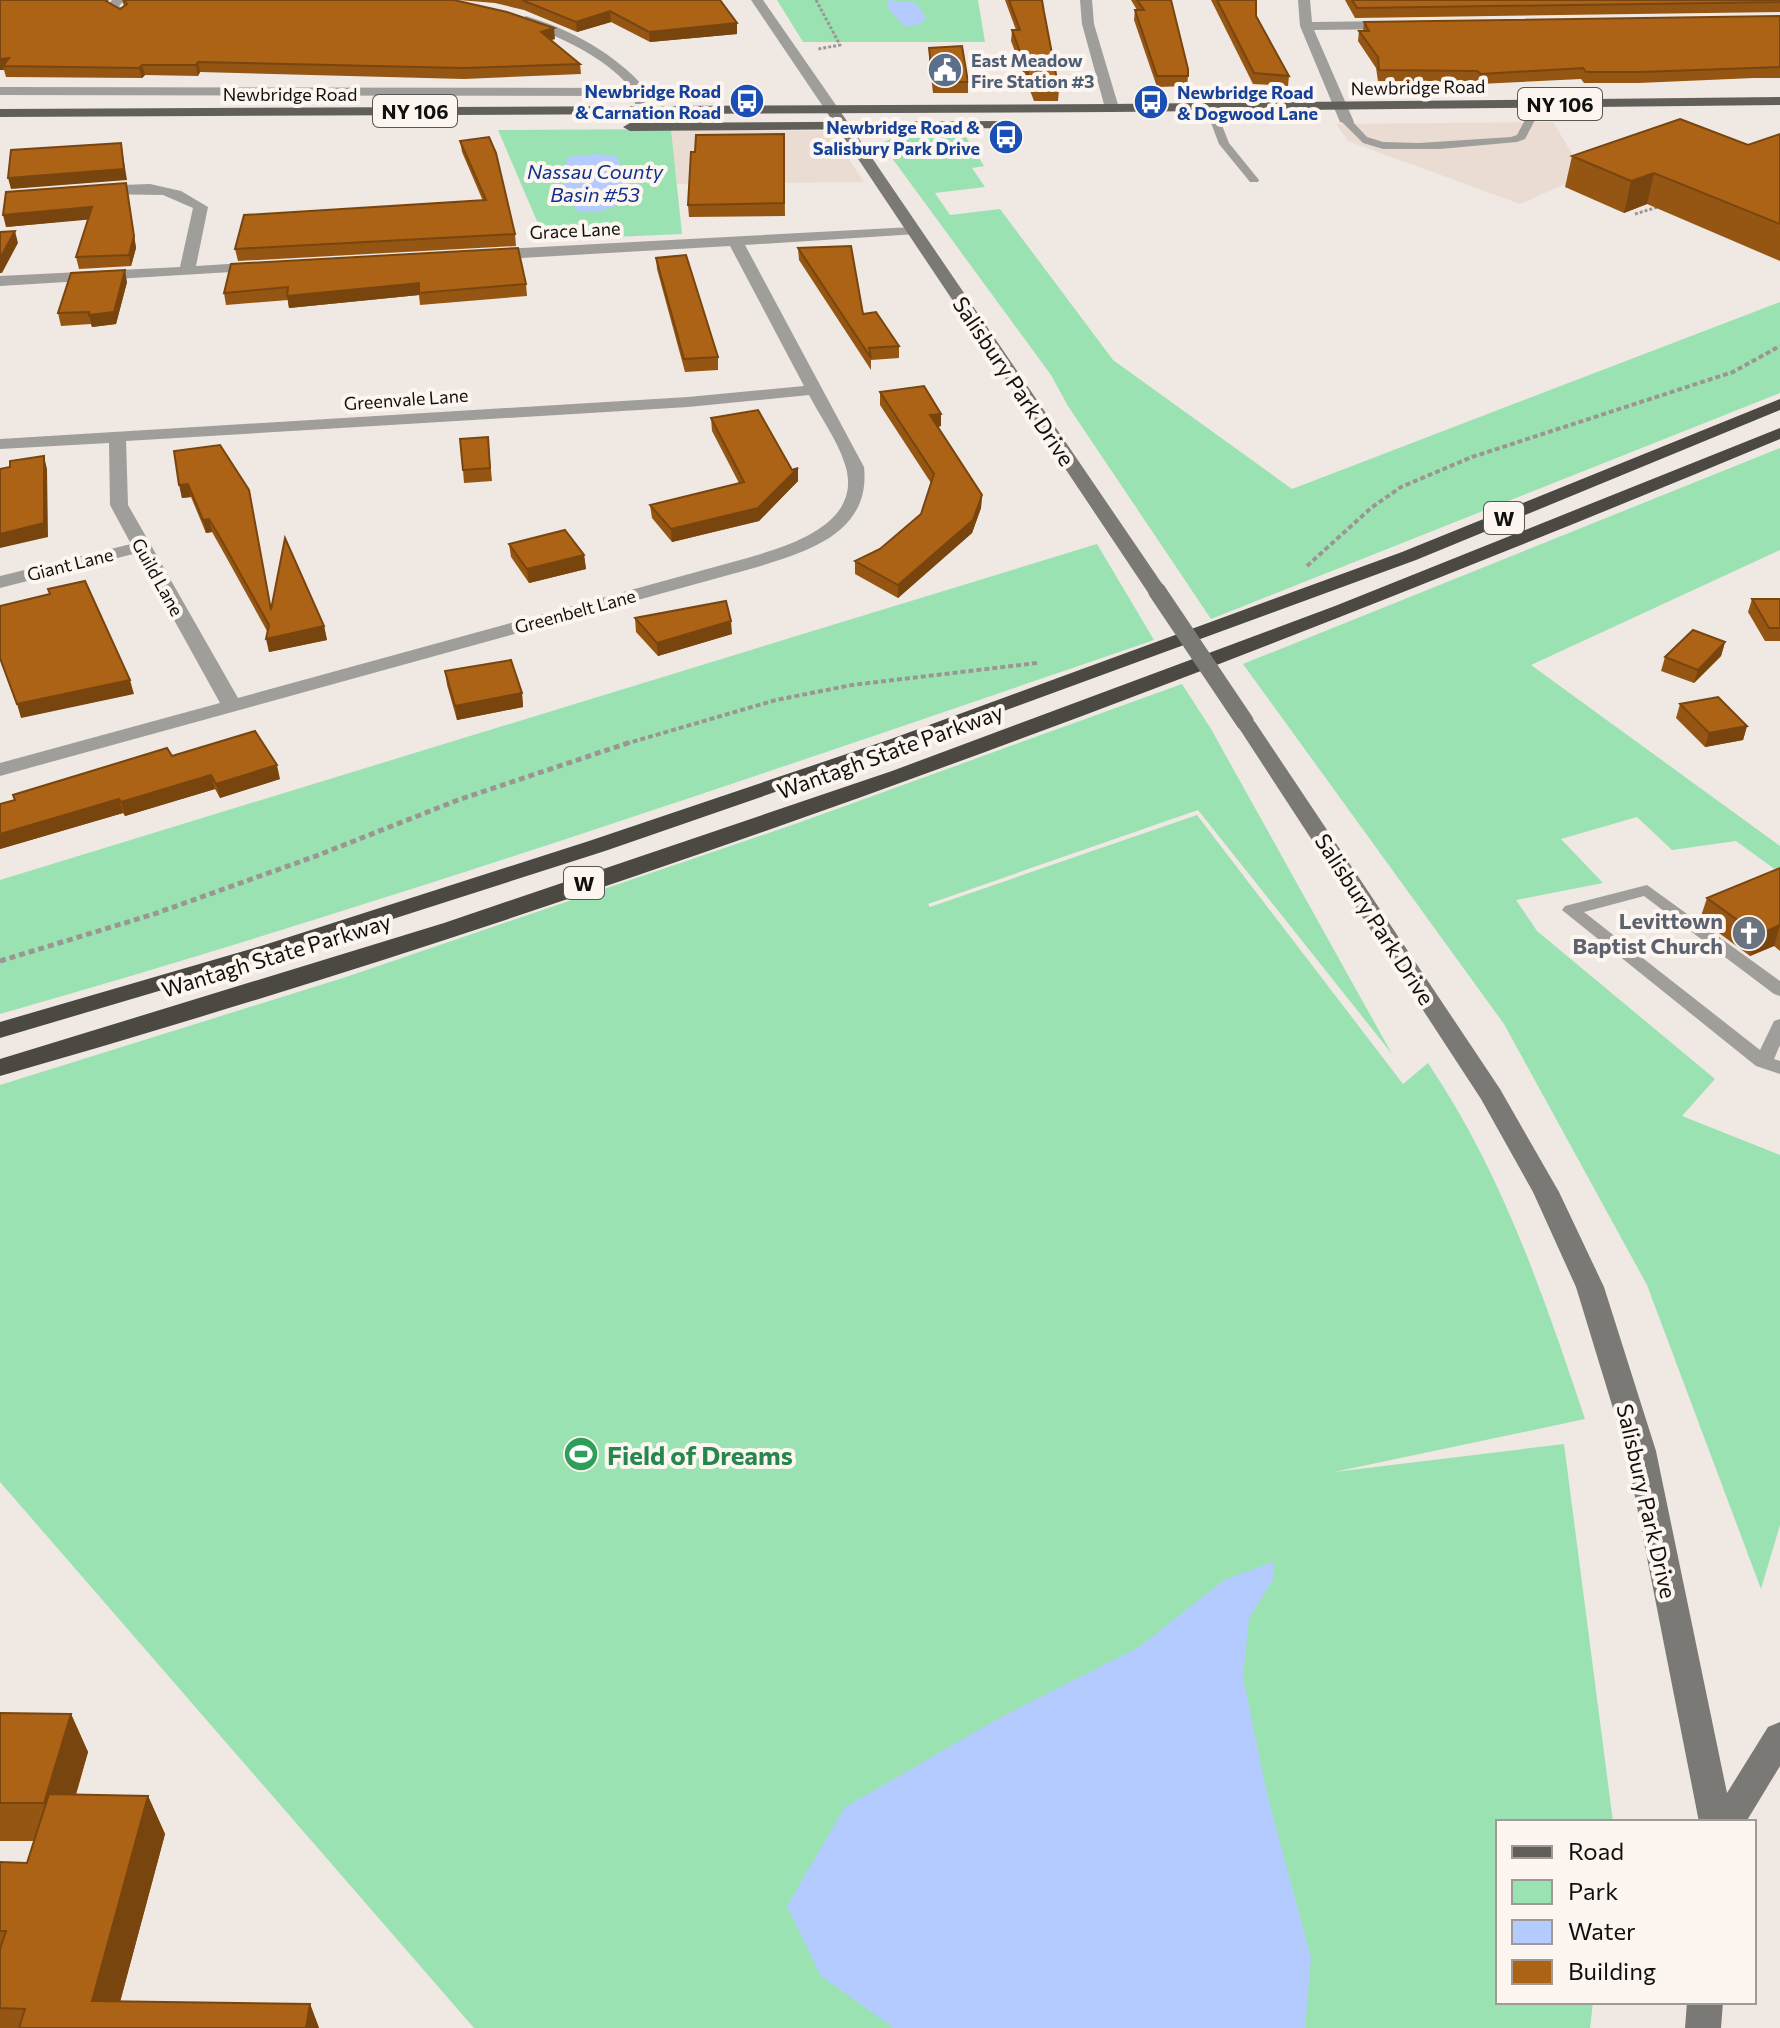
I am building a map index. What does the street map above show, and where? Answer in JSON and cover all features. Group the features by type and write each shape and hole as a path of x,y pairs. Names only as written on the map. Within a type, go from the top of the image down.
{"highway":[{"name":"Wantagh State Parkway","path":"0,1030 314,937 597,846 898,743 1409,556 1780,404"},
{"name":"Wantagh State Parkway","path":"0,1068 441,930 758,826 1240,650 1513,545 1780,433"}],"main road":[{"name":"Newbridge Road","path":"0,113 1112,108 1780,101"},
{"name":"Salisbury Park Drive","path":"831,108 1245,722 1491,1095 1546,1192 1590,1287 1641,1451 1716,1820"},
{"path":"209,128 218,112"},
{"name":"Newbridge Road","path":"1340,122 1371,122"},
{"path":"614,127 1016,125"},
{"path":"1728,1820 1780,1737"},
{"path":"1703,2028 1705,2004"}],"street":[{"path":"757,0 831,108"},
{"path":"1086,0 1088,24 1112,108"},
{"path":"1304,0 1306,26 1341,106 1340,122"},
{"path":"511,16 574,38 600,53 641,92"},
{"path":"1306,26 1415,25"},
{"path":"0,91 641,92"},
{"path":"638,110 641,92"},
{"path":"72,191 151,188 187,196 201,207 187,271"},
{"name":"Grace Lane","path":"470,256 912,231"},
{"name":"Greenbelt Lane","path":"0,770 747,564 815,540 851,508 859,481 736,242"},
{"path":"0,281 281,266"},
{"name":"Greenvale Lane","path":"0,444 688,402 814,390"},
{"name":"Guild Lane","path":"117,438 119,505 232,706"},
{"name":"Giant Lane","path":"0,582 140,547"}],"lane":[{"path":"1340,122 1370,143 1422,145 1513,140 1521,137 1529,120"},
{"path":"1218,123 1224,144 1254,180"},
{"path":"1780,990 1647,890 1571,910 1772,1065 1780,1025"}],"path":[{"path":"793,53 840,45 816,0"},
{"path":"1635,214 1672,202"},
{"path":"1300,572 1371,508 1401,487 1472,457 1733,372 1780,346"},
{"path":"0,961 154,914 345,845 458,800 680,726 776,700 852,685 1040,663"}],"shaded area":[{"path":"1553,122 1585,175 1520,204 1348,141 1336,124"},
{"path":"671,129 830,131 864,182 677,184"}],"green space":[{"path":"777,0 978,0 985,42 803,42"},
{"path":"671,129 682,234 545,240 498,130"},
{"path":"966,137 984,166 972,168 985,187 935,193 950,215 1000,209 1113,360 1292,489 1780,302 1780,393 1211,619 1068,406 1051,375 881,143 894,138"},
{"path":"1780,448 1780,550 1531,665 1780,846 1780,873 1736,841 1672,850 1637,817 1561,839 1603,883 1516,900 1537,931 1715,1079 1682,1116 1780,1155 1780,1525 1761,1589 1647,1285 1504,1024 1243,664"},
{"path":"1097,544 1154,640 724,787 435,881 0,1014 0,880"},
{"name":"Field of Dreams","path":"1182,684 1211,729 1392,1054 1198,810 928,904 930,907 1197,815 1403,1084 1428,1063 1454,1105 1478,1147 1518,1235 1585,1419 1334,1472 1564,1444 1613,1820 1496,1820 1496,2004 1593,2004 1590,2028 474,2028 0,1482 0,1085 346,977 798,823"}],"water":[{"path":"887,0 916,3 926,18 920,24 905,27 889,9"},
{"name":"Nassau County Basin #53","path":"616,156 627,178 625,203 600,211 577,211 563,182 567,157"},
{"path":"1273,1562 1273,1579 1249,1618 1243,1677 1267,1794 1311,1958 1305,2028 894,2028 821,1976 787,1906 845,1807 1003,1716 1139,1647 1224,1580"}],"building":[{"path":"0,0 104,0 120,9 127,4 124,0 454,0 507,12 554,28 541,32 580,64 463,68 198,62 196,65 142,65 139,68 3,66 9,58 0,59"},
{"path":"522,0 720,0 737,23 649,32 610,11 576,22"},
{"path":"1009,0 1042,0 1059,90 1034,90 1012,30 1020,30"},
{"path":"1137,0 1171,0 1188,76 1157,76 1135,10 1144,10"},
{"path":"1217,0 1256,0 1256,16 1289,76 1254,73"},
{"path":"1352,0 1780,0 1780,2 1357,8"},
{"path":"1780,16 1780,67 1640,72 1586,72 1583,68 1481,74 1477,71 1379,70 1378,57 1359,31 1369,31 1364,22"},
{"name":"East Meadow Fire Station #3","path":"962,46 968,82 933,82 929,48"},
{"path":"1680,119 1748,145 1780,134 1780,224 1654,173 1631,181 1572,156"},
{"path":"784,134 784,203 688,205 691,152 695,152 696,135"},
{"path":"489,137 496,153 515,234 235,249 244,215 486,200 460,141"},
{"path":"121,143 124,169 8,178 11,150"},
{"path":"126,183 134,236 129,255 76,257 92,207 3,215 6,192"},
{"path":"15,231 0,258 0,232"},
{"path":"851,246 863,314 876,312 899,346 869,348 871,358 798,248"},
{"path":"518,248 526,284 419,293 419,283 287,296 288,287 224,293 231,264"},
{"path":"686,255 718,357 684,359 656,258"},
{"path":"125,270 114,312 89,315 89,312 58,313 71,273"},
{"path":"924,386 941,414 930,415 982,495 973,520 898,585 855,561 880,549 921,514 934,474 880,392"},
{"path":"758,410 792,470 798,468 758,508 671,529 650,505 744,482 711,418"},
{"path":"488,437 490,468 463,470 460,439"},
{"path":"220,445 249,490 271,610 285,538 324,626 266,639 269,625 222,541 209,519 203,520 188,484 179,485 174,451"},
{"path":"44,456 44,523 0,534 0,469 10,467 10,461"},
{"path":"565,530 584,555 527,569 509,544"},
{"path":"85,581 130,680 17,704 0,658 0,606 50,594 48,589"},
{"path":"1752,599 1780,599 1780,628 1769,628"},
{"path":"726,601 731,621 657,643 635,618"},
{"path":"1693,630 1725,642 1698,670 1665,657"},
{"path":"511,660 522,693 455,706 445,671"},
{"path":"1718,697 1747,726 1709,733 1680,704"},
{"path":"255,731 277,765 216,784 211,775 0,834 0,804 15,800 13,795 167,748 172,756"},
{"path":"1780,868 1780,925 1758,935 1707,898"},
{"path":"0,1713 71,1714 44,1803 0,1803"},
{"path":"49,1794 148,1796 92,2001 310,2004 306,2028 19,2028 25,2009 0,2008 0,1949 6,1931 0,1931 0,1862 27,1863"}],"place":[{"name":"East Meadow Fire Station #3","path":"945,70"},
{"name":"Newbridge Road & Carnation Road","path":"747,101"},
{"name":"Newbridge Road & Dogwood Lane","path":"1151,102"},
{"name":"Newbridge Road & Salisbury Park Drive","path":"1006,137"},
{"name":"Levittown Baptist Church","path":"1749,933"},
{"name":"Field of Dreams","path":"581,1454"}]}
